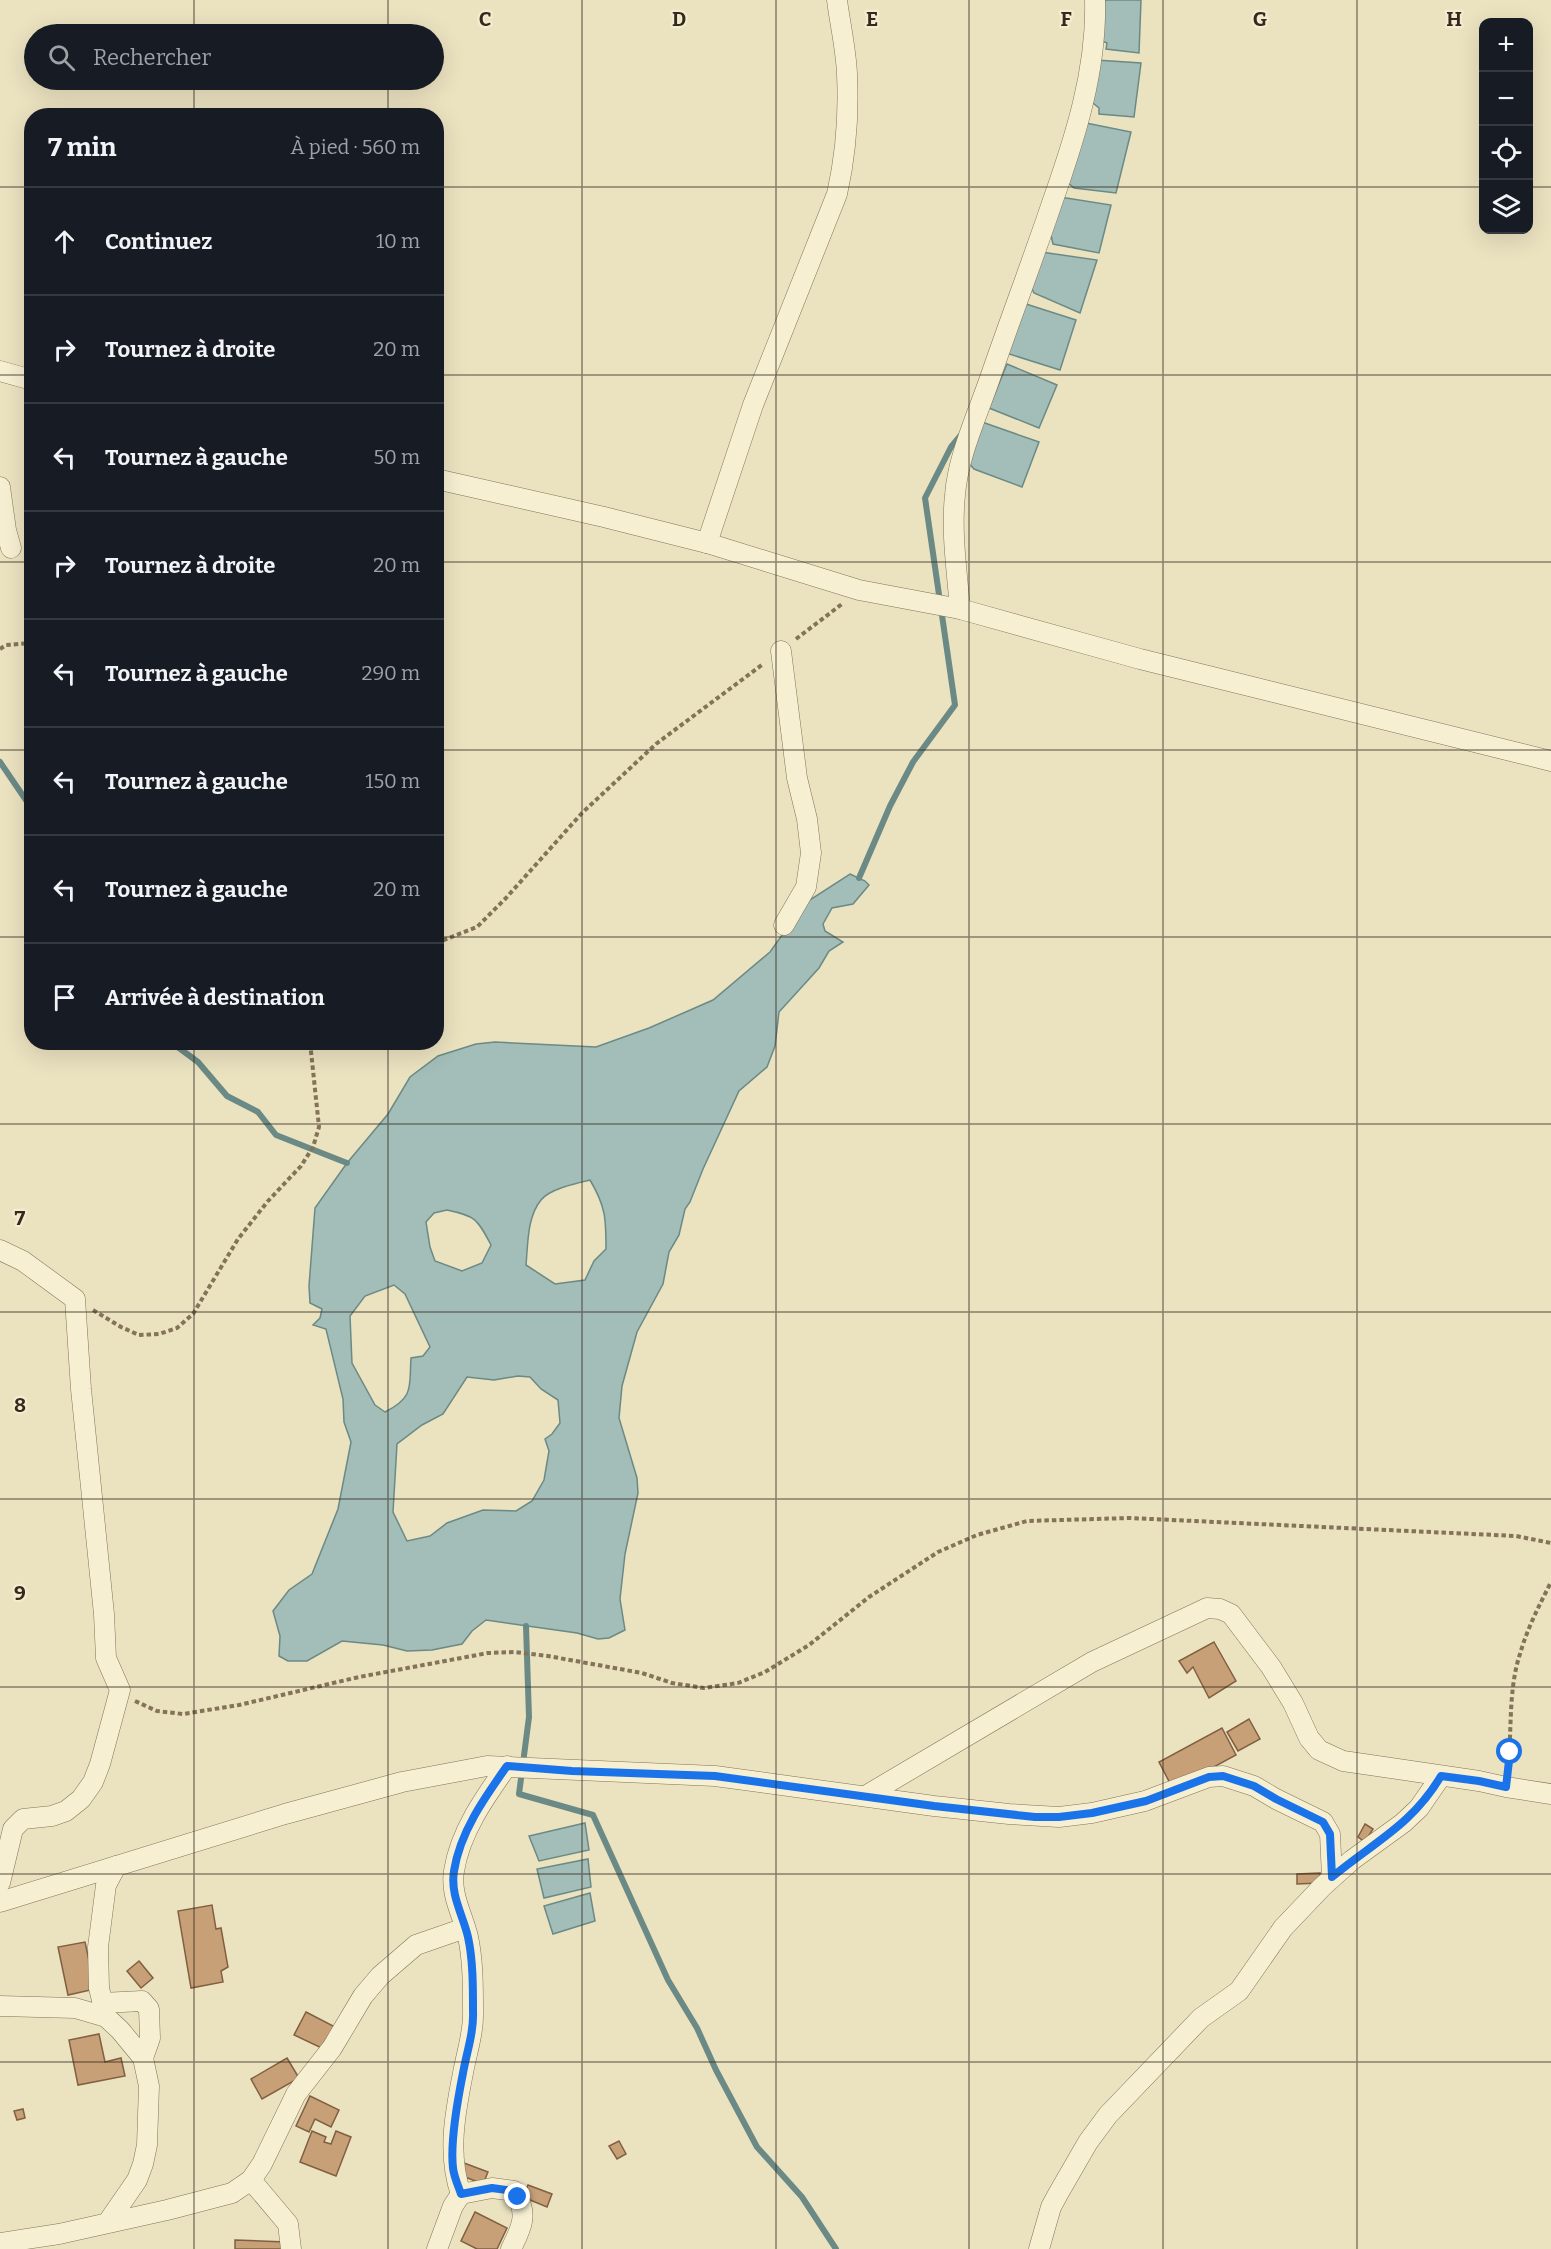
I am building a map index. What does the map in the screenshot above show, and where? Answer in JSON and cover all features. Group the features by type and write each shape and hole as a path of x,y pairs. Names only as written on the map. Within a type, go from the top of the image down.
{"street":[{"path":"707,543 753,405 837,194 845,157 848,118 847,72 837,0"},
{"path":"960,609 954,539 954,495 957,479 972,428 1036,252 1079,121 1096,26 1095,0"},
{"path":"0,371 24,378"},
{"path":"444,481 707,543 859,590 960,609 1140,658 1551,761"},
{"path":"0,487 11,548"},
{"path":"781,651 797,778 807,819 811,853 806,887 784,925"},
{"path":"0,1250 24,1261 75,1299 81,1389 104,1603 106,1658 120,1690 93,1782 81,1799 66,1811 52,1816 23,1819 13,1829 0,1883"},
{"path":"867,1795 1092,1662 1207,1608 1220,1609 1231,1614 1271,1667 1293,1703 1309,1738 1318,1750 1343,1761 1551,1794"},
{"path":"461,2194 455,2177 452,2155 463,2073 473,2026 471,1966 465,1928 453,1886 455,1862 480,1806 507,1766"},
{"path":"0,1902 212,1835 402,1782 465,1769 507,1766 572,1771 715,1776 988,1812 1059,1817 1092,1813 1146,1801 1209,1777 1223,1776 1254,1786 1323,1822 1330,1834 1332,1877"},
{"path":"1039,2249 1051,2207 1088,2142 1108,2115 1192,2026 1239,1991 1283,1928 1332,1877 1403,1823 1419,1808 1441,1776"},
{"path":"108,2222 137,2180 143,2164 147,2145 149,2086 143,2058 104,2010 99,1988 98,1947 106,1885 116,1866"},
{"path":"0,2243 59,2234 232,2193 251,2180 262,2164 296,2094 328,2054 363,1996 380,1976 416,1945 465,1928"},
{"path":"0,2006 104,2010 142,2001 149,2009 150,2038 143,2058"},
{"path":"251,2180 288,2224 291,2249"},
{"path":"437,2249 453,2206 461,2194 492,2188 514,2191 524,2208 521,2227 511,2249"}],"path":[{"path":"444,940 477,927 582,813 656,744 859,590"},
{"path":"0,649 6,645 24,644"},
{"path":"75,1299 121,1327 139,1335 159,1334 177,1328 193,1314 238,1239 268,1201 301,1166 313,1147 319,1127 311,1050"},
{"path":"120,1690 136,1702 158,1712 183,1714 239,1705 358,1677 488,1653 548,1656 642,1673 672,1683 704,1688 738,1683 765,1672 809,1645 868,1597 938,1552 977,1535 1027,1521 1130,1518 1275,1524 1516,1536 1551,1544"},
{"path":"1506,1787 1514,1687 1519,1656 1532,1620 1551,1582"}],"water":[{"path":"1105,0 1141,0 1139,53 1106,49 1107,43 1097,39"},
{"path":"1096,60 1141,63 1134,117 1099,114 1099,108 1088,99"},
{"path":"1086,123 1131,132 1116,193 1074,188 1066,181"},
{"path":"1060,197 1111,205 1099,253 1053,244 1050,231"},
{"path":"1041,252 1097,260 1080,313 1034,293 1029,283"},
{"path":"1023,303 1076,320 1060,370 1006,353"},
{"path":"1007,364 1057,385 1039,428 989,408"},
{"path":"982,422 1039,442 1022,487 974,469 969,463"},
{"path":"850,874 869,885 853,904 832,908 823,924 825,931 843,942 829,951 819,968 779,1012 775,1046 767,1067 739,1091 685,1209 679,1235 669,1252 663,1284 637,1332 622,1386 619,1418 637,1478 638,1493 625,1554 620,1599 625,1630 609,1638 598,1639 577,1633 486,1620 472,1631 462,1644 432,1650 407,1651 383,1645 342,1641 307,1661 288,1661 279,1656 280,1636 273,1611 289,1590 312,1574 338,1509 351,1442 344,1422 343,1399 326,1329 313,1325 320,1318 322,1309 310,1303 309,1286 315,1208 347,1163 388,1114 410,1077 438,1056 476,1044 495,1042 596,1047 649,1028 713,1000 770,952 805,903","holes":["590,1180 595,1189 605,1221 606,1249 594,1261 585,1280 555,1284 526,1265 528,1240 533,1214 541,1200 571,1185","447,1210 456,1212 470,1217 478,1224 491,1245 482,1263 462,1271 435,1261 426,1222 434,1213","394,1285 405,1294 430,1347 423,1356 411,1358 410,1383 406,1396 395,1407 385,1412 375,1405 352,1363 350,1316 365,1296","518,1376 530,1377 541,1389 558,1400 560,1423 545,1439 549,1451 544,1480 532,1501 516,1511 483,1510 447,1523 430,1536 407,1541 393,1512 397,1444 422,1425 443,1414 467,1377 494,1380"]},
{"path":"585,1823 589,1850 539,1861 529,1836"},
{"path":"588,1859 591,1887 544,1898 537,1869"},
{"path":"590,1893 595,1921 553,1934 544,1906"}],"building":[{"path":"1214,1642 1236,1681 1209,1698 1193,1667 1187,1673 1179,1661"},
{"path":"1249,1719 1260,1739 1238,1751 1227,1732"},
{"path":"1222,1728 1236,1755 1173,1789 1159,1762"},
{"path":"1365,1824 1373,1829 1365,1842 1358,1837"},
{"path":"1320,1873 1320,1883 1297,1884 1297,1874"},
{"path":"212,1905 216,1929 221,1928 228,1967 221,1971 223,1982 191,1988 178,1911"},
{"path":"85,1942 95,1989 68,1995 58,1947"},
{"path":"139,1961 153,1978 141,1988 127,1971"},
{"path":"306,2012 339,2029 328,2051 294,2035"},
{"path":"99,2034 105,2062 121,2058 125,2076 78,2085 69,2040"},
{"path":"287,2058 299,2078 262,2099 251,2079"},
{"path":"310,2096 339,2110 331,2127 315,2119 309,2132 296,2126"},
{"path":"23,2109 25,2118 17,2120 14,2111"},
{"path":"312,2131 326,2137 324,2142 331,2144 336,2131 351,2137 336,2176 300,2162"},
{"path":"619,2141 626,2154 617,2159 609,2146"},
{"path":"464,2163 488,2172 483,2184 460,2175"},
{"path":"528,2185 552,2194 547,2207 523,2197"},
{"path":"475,2212 507,2228 497,2249 477,2249 461,2241"},
{"path":"235,2240 286,2242 285,2249 235,2249"}],"waterway":[{"path":"859,878 890,806 913,762 955,705 925,498 951,447 961,435"},
{"path":"0,762 24,797"},
{"path":"182,1050 198,1062 227,1096 258,1112 276,1135 347,1163"},
{"path":"526,1626 529,1717 519,1794 593,1815 668,1980 697,2028 716,2070 757,2147 802,2197 836,2249"}],"route":[{"path":"518,2197 514,2191 492,2188 461,2194 455,2177 452,2155 463,2073 473,2026 468,1939 456,1900 453,1874 455,1862 471,1823 489,1790 507,1766 572,1771 715,1776 867,1795 934,1806 1035,1817 1092,1813 1146,1801 1209,1777 1223,1776 1242,1780 1288,1806 1323,1822 1330,1834 1332,1877 1403,1823 1419,1808 1441,1776 1506,1787 1510,1752"}]}
